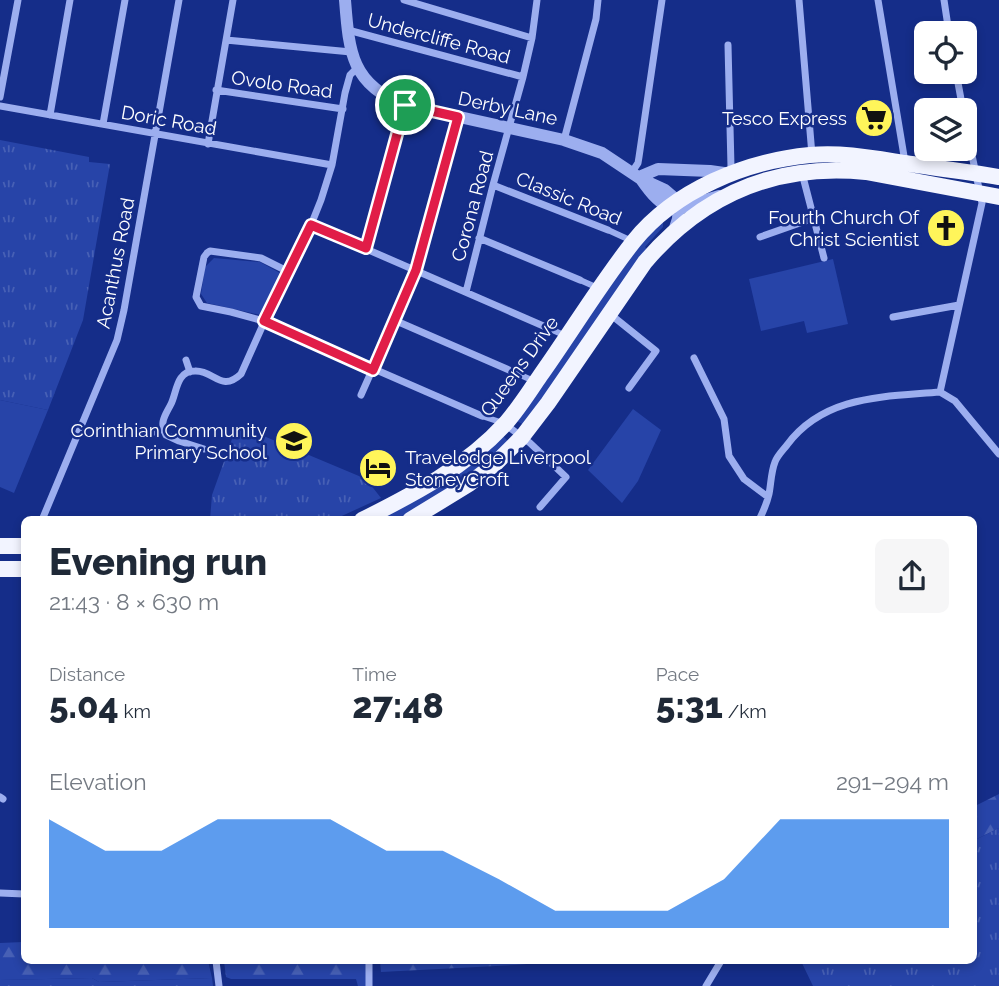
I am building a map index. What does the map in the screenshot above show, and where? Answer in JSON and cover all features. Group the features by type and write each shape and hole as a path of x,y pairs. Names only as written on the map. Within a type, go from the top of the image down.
{"highway":[{"name":"Queens Drive","path":"369,516 440,478 488,441 505,424 536,382 636,239 708,184 778,159 844,154 981,195 999,197"},
{"name":"Queens Drive","path":"417,516 469,484 522,438 645,262 674,231 736,191 775,177 846,170 977,173 999,177"},
{"path":"0,546 21,546"},
{"path":"0,569 21,569"}],"street":[{"path":"0,97 18,0"},
{"path":"50,115 70,0"},
{"path":"103,124 125,0"},
{"name":"Acanthus Road","path":"44,516 117,340 179,0"},
{"path":"208,144 233,0"},
{"name":"Derby Lane","path":"345,0 351,52 357,68 378,92 405,105 564,140 602,153 637,176 660,187 676,206"},
{"path":"404,0 532,38"},
{"name":"Corona Road","path":"466,292 523,77 537,0"},
{"path":"564,140 596,19 598,0"},
{"path":"637,176 662,0"},
{"path":"799,0 812,155"},
{"path":"878,0 904,171"},
{"path":"944,0 947,21"},
{"name":"Undercliffe Road","path":"348,30 523,77"},
{"path":"226,40 351,52"},
{"path":"728,45 732,174"},
{"path":"204,449 166,435 163,429 164,415 179,380 190,372 205,372 220,381 234,380 241,374 287,271 311,225 332,165 350,75 357,68"},
{"name":"Ovolo Road","path":"216,90 344,109"},
{"path":"366,248 405,105"},
{"name":"Doric Road","path":"0,106 332,165"},
{"path":"361,395 416,270 458,117"},
{"path":"940,392 982,203 974,161"},
{"name":"Queens Drive","path":"637,176 658,169 732,174"},
{"path":"802,173 824,258"},
{"name":"Derby Lane","path":"637,176 660,203 676,206"},
{"name":"Classic Road","path":"493,185 636,239"},
{"path":"676,206 736,191"},
{"path":"636,239 649,212 651,194"},
{"name":"Queens Drive","path":"674,231 676,206"},
{"path":"760,237 814,218"},
{"path":"311,225 568,337"},
{"path":"479,238 600,289"},
{"path":"287,271 261,258 210,251 204,257 196,297 201,306 264,321 373,370 505,424 566,477 540,507"},
{"path":"893,317 960,305"},
{"path":"609,314 656,351 629,388"},
{"path":"394,320 536,382"},
{"path":"694,358 724,419 729,456 744,479 768,497"},
{"path":"186,360 190,372"},
{"path":"761,516 768,497 775,461 793,437 810,420 852,402 940,392 955,401 999,454"},
{"path":"151,433 163,429"},
{"path":"0,893 21,894"},
{"path":"216,964 219,986"},
{"path":"369,964 369,986"},
{"path":"706,986 719,964"}],"green space":[{"path":"0,140 89,157 89,162 110,164 83,320 48,410 0,400"},
{"path":"663,222 663,227 645,247 648,250 524,425 515,420 645,238"},
{"path":"214,258 260,262 280,273 261,315 207,303 201,294 205,267"},
{"path":"833,259 848,324 807,333 804,321 761,331 749,279"},
{"path":"0,400 48,410 14,493 0,487"},
{"path":"633,409 661,430 638,481 622,503 588,470"},
{"path":"237,425 366,479 381,498 342,516 210,516 212,495"},
{"path":"503,436 510,443 432,502 407,516 383,516"},
{"path":"999,794 999,828 977,839 977,805"},
{"path":"999,828 999,986 813,986 802,964 977,964 977,839"},
{"path":"21,942 21,964 209,964 212,978 99,982 92,978 0,980 0,943"},
{"path":"224,964 368,964 368,986 358,986 356,979 226,977"},
{"path":"380,964 527,964 515,965 381,972"},
{"path":"92,978 99,982 212,978 213,986 0,986 0,980"}],"place":[{"name":"Tesco Express","path":"874,118"},
{"name":"Fourth Church Of Christ Scientist","path":"946,228"},
{"name":"Corinthian Community Primary School","path":"294,441"},
{"name":"Travelodge Liverpool StoneyCroft","path":"378,468"}],"route":[{"path":"405,105 458,117 416,270 373,370 264,321 311,225 366,248 405,105"}]}
